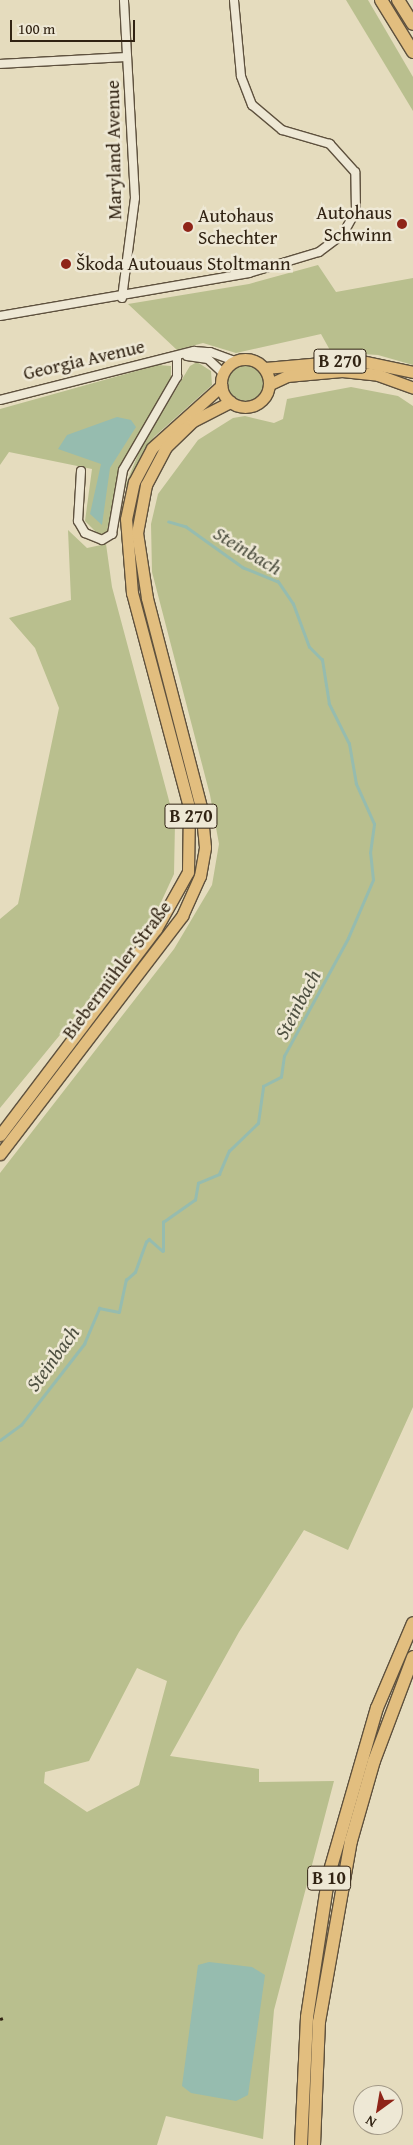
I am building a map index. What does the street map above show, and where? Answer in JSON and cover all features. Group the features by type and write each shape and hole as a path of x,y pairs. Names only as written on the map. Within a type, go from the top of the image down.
{"highway":[{"path":"381,0 413,52"},
{"path":"398,0 413,24"},
{"name":"B 10","path":"301,2145 307,2017 330,1874 377,1708 413,1623"},
{"name":"B 10","path":"314,2145 320,2014 351,1841 374,1761 413,1657"}],"main road":[{"path":"251,359 265,368 270,384 264,399 256,405 240,407 230,402 221,386 223,373 234,361 251,359"},
{"name":"B 270","path":"265,368 356,360 413,372"},
{"name":"B 270","path":"270,384 287,376 342,371 378,375 413,388"},
{"name":"B 270","path":"0,1134 156,929 188,872 189,807 132,593 126,519 134,482 152,448 221,386"},
{"name":"Biebermühler Straße","path":"0,1154 182,916 198,882 205,847 201,807 142,575 138,517 150,476 170,442 208,410 230,402"}],"street":[{"name":"Maryland Avenue","path":"122,298 134,210 124,0"},
{"path":"0,316 122,298 300,259 328,247 351,223 358,185 350,162 318,137 273,125 256,111 244,91 234,0"},
{"path":"0,64 127,57"},
{"name":"Georgia Avenue","path":"0,400 177,356 205,351 234,361"},
{"path":"82,471 78,521 85,533 102,540 112,534 123,470 178,377 177,356"},
{"name":"Georgia Avenue","path":"177,356 202,357 223,373"}],"green space":[{"path":"346,0 368,0 413,77 413,111"},
{"path":"318,265 336,292 413,278 413,365 378,355 331,352 321,334 236,353 203,343 177,350 128,304 249,284"},
{"path":"197,362 211,371 212,385 154,437 122,494 141,447 190,366"},
{"path":"246,364 260,369 265,383 260,397 246,402 232,397 227,383 232,369"},
{"path":"158,365 171,366 171,383 120,469 107,532 99,535 85,521 92,469 9,452 0,465 0,409"},
{"path":"351,387 398,396 413,406 413,1407 348,1550 304,1530 239,1632 170,1756 259,1769 259,1782 334,1781 274,2010 263,2139 166,2116 157,2145 0,2145 0,1173 174,949 212,885 219,844 210,795 152,572 151,524 158,494 198,440 233,418 245,416 274,423 283,419 287,399","holes":["137,1668 167,1681 139,1785 87,1812 44,1783 45,1772 89,1761"]},
{"path":"68,530 87,548 106,544 112,587 175,823 174,874 151,924 0,1108 0,919 18,904 59,708 35,648 9,618 71,600"}],"water":[{"path":"117,417 131,420 136,427 110,468 102,525 90,514 101,464 58,449 67,435"},
{"path":"209,1962 252,1967 265,1975 248,2095 236,2101 191,2093 182,2086 198,1965"}],"waterway":[{"name":"Steinbach","path":"0,1440 21,1425 84,1344 99,1308 119,1312 126,1280 135,1272 146,1242 149,1239 163,1251 163,1222 195,1200 198,1183 219,1174 229,1151 258,1123 263,1086 281,1077 284,1056 348,938 373,880 370,853 374,824 356,784 349,744 329,704 322,660 309,647 293,604 278,582 243,568 186,527 169,522"}],"place":[{"name":"Autohaus Schwinn","path":"402,224"},
{"name":"Autohaus Schechter","path":"188,227"},
{"name":"Škoda Autouaus Stoltmann","path":"66,264"}]}
